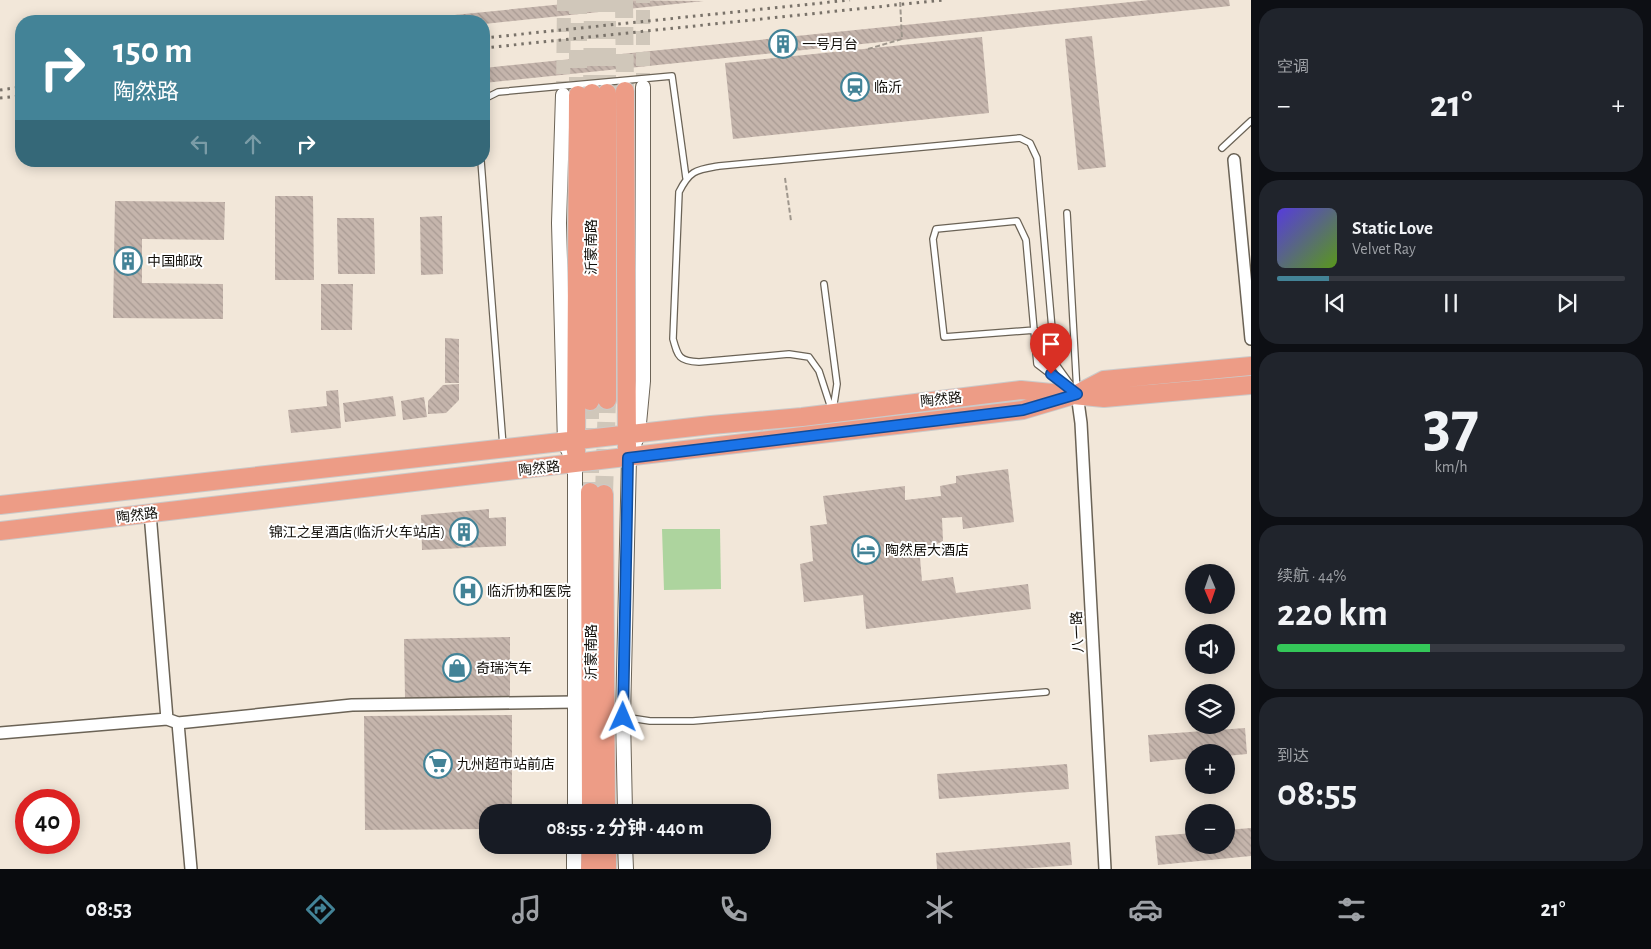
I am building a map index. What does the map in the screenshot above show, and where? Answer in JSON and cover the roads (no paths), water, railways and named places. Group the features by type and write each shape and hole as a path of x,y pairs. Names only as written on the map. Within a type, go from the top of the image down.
{"main road":[{"path":"593,93 632,435 628,458"},
{"path":"574,464 571,442 593,93"},
{"name":"沂蒙南路","path":"593,93 598,400"},
{"name":"陶然路","path":"0,531 1023,410 1077,394 1104,380 1251,366"},
{"name":"陶然路","path":"0,505 1021,390 1104,398 1251,385"},
{"name":"沂蒙南路","path":"591,804 597,493 606,804"},
{"path":"590,854 590,869"},
{"path":"607,854 607,869"}],"street":[{"path":"632,435 643,381 643,87"},
{"path":"1234,160 1251,339"},
{"name":"八一路","path":"1077,394 1082,433 1105,869"},
{"path":"625,804 623,717 628,458"},
{"path":"574,464 574,804"},
{"path":"150,513 191,869"},
{"path":"0,733 173,721 352,705 575,702"},
{"path":"574,854 574,869"},
{"path":"625,854 626,869"}],"lane":[{"path":"490,96 498,92 672,76 686,178"},
{"path":"1222,148 1251,121"},
{"path":"832,412 819,371 809,357 789,354 698,362 685,361 677,354 673,339 679,192 686,178 695,170 719,166 1020,138 1030,143 1037,158 1056,363 1077,394"},
{"path":"481,167 503,448"},
{"path":"1067,213 1077,394"},
{"path":"1034,330 944,337 933,239 936,228 1017,221 1026,240 1038,364 1077,394"},
{"path":"824,284 837,384 832,412"},
{"path":"623,717 650,720 693,720 1046,692"}],"tunnel":[{"path":"563,95 564,0"},
{"path":"578,0 578,95"},
{"path":"592,93 593,0"},
{"path":"607,0 607,93"},
{"path":"624,0 625,91"},
{"path":"643,0 643,87"},
{"path":"604,494 607,400"},
{"path":"590,401 590,492"}],"railway":[{"path":"490,37 850,0"},
{"path":"490,47 943,0"},
{"path":"0,90 15,88"},
{"path":"0,98 15,97"}],"place":[{"name":"一号月台","path":"783,44"},
{"name":"临沂","path":"855,87"},
{"name":"中国邮政","path":"128,261"},
{"name":"锦江之星酒店(临沂火车站店)","path":"464,532"},
{"name":"陶然居大酒店","path":"866,550"},
{"name":"临沂协和医院","path":"468,591"},
{"name":"奇瑞汽车","path":"457,668"},
{"name":"九州超市站前店","path":"438,764"}]}
